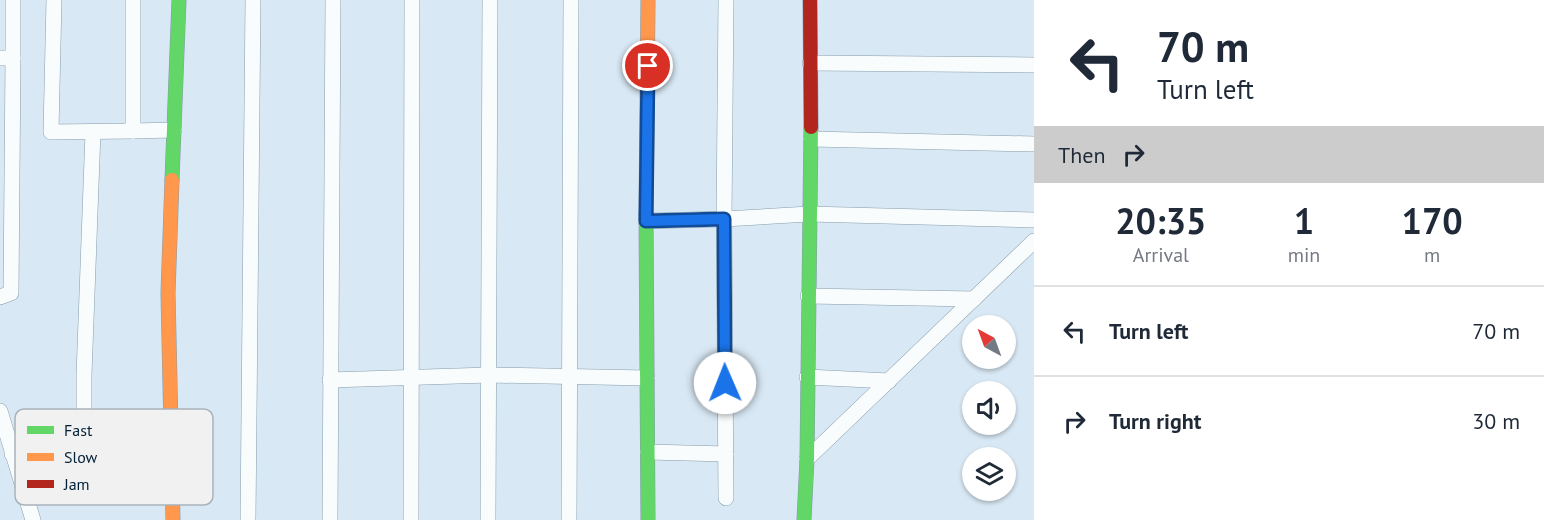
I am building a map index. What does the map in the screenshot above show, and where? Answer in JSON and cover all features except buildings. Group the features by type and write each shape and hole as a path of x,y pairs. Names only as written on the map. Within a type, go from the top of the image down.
{"street":[{"path":"0,297 11,293 6,58 14,0"},
{"path":"54,0 51,132 174,130"},
{"path":"133,0 133,131"},
{"path":"172,409 168,293 179,0"},
{"path":"248,520 253,0"},
{"path":"330,520 333,0"},
{"path":"411,520 412,0"},
{"path":"488,520 490,0"},
{"path":"569,520 571,0"},
{"path":"648,0 646,221 648,520"},
{"path":"726,0 724,219 726,498"},
{"path":"804,520 807,459 811,139 810,0"},
{"path":"810,63 1034,65"},
{"path":"84,409 93,132"},
{"path":"811,139 1034,144"},
{"path":"646,221 809,214 1034,220"},
{"path":"807,459 1034,241"},
{"path":"808,296 974,298"},
{"path":"330,380 489,375 647,378"},
{"path":"807,377 889,381"},
{"path":"0,411 15,463"},
{"path":"648,452 726,454"},
{"path":"28,505 33,520"}],"traffic: fast":[{"path":"172,180 179,0"},
{"path":"804,520 807,459 811,127"},
{"path":"646,214 648,520"}],"traffic: slow":[{"path":"646,214 648,0"},
{"path":"171,409 168,293 172,180"},
{"path":"173,505 173,520"}],"traffic: jam":[{"path":"810,0 811,127"}],"route":[{"path":"648,66 646,221 724,219 725,383"}]}
